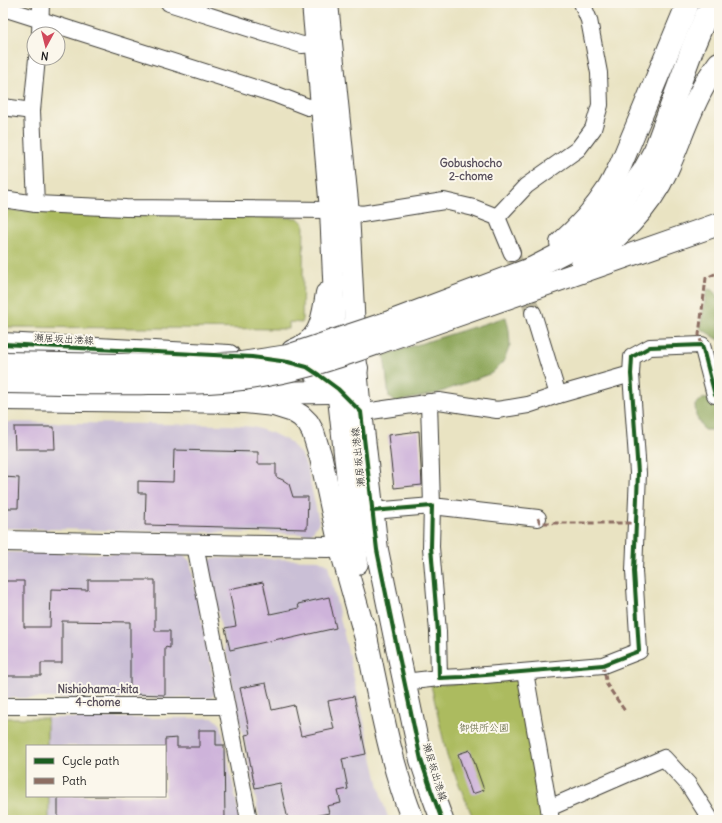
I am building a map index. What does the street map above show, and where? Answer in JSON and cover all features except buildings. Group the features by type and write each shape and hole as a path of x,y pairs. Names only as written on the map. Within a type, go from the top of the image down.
{"main road":[{"path":"533,268 571,234 608,189 621,164 688,3"},
{"path":"3,382 171,383 239,380 267,376 310,365 533,268 574,247 610,218 643,172 655,150 706,16 715,3"},
{"path":"558,280 612,242 634,220 652,196 667,171 686,123 705,84 719,63"},
{"path":"3,363 183,366 241,363 288,356 388,331 558,280 677,237 719,224"},
{"name":"瀬居坂出港線","path":"3,344 252,357 288,362 307,368 320,375 361,412 377,550 421,760 430,790 442,820"},
{"path":"338,390 346,383 357,368"},
{"name":"瀬居坂出港線","path":"135,400 251,393 323,392 338,390"},
{"name":"瀬居坂出港線","path":"338,390 347,546"},
{"name":"瀬居坂出港線","path":"3,399 261,403 285,408 301,416 313,432 347,546 392,758 412,820"}],"street":[{"path":"40,26 41,3"},
{"path":"169,3 302,46 324,46"},
{"path":"312,3 324,46 339,211 361,412"},
{"path":"324,46 328,3"},
{"path":"498,217 526,186 578,149 594,129 600,105 599,72 589,20 582,3"},
{"path":"3,8 38,26"},
{"path":"66,34 270,93 308,107 330,108"},
{"path":"36,66 32,111 36,204"},
{"path":"3,107 32,111"},
{"path":"3,199 36,204 126,208 339,211 362,214 444,201 474,208 498,217 512,253"},
{"path":"252,357 273,355 304,346 318,329 322,317 339,211"},
{"path":"332,258 338,390"},
{"path":"533,313 558,395"},
{"path":"404,682 603,665 639,651 634,571 638,473 631,374 632,357 650,347 702,345 715,395"},
{"path":"340,415 438,401 497,410 528,405 631,374"},
{"path":"429,402 432,506 431,547 438,632 438,678"},
{"path":"372,511 432,506 538,518"},
{"path":"3,541 195,545 347,546"},
{"path":"195,545 249,820"},
{"path":"525,672 550,814 664,758 688,784 711,820"},
{"path":"3,706 226,706"}],"shaded area":[{"path":"3,422 230,425 253,427 272,433 290,442 302,456 307,468 319,522 311,534 3,528"},
{"path":"3,552 183,555 190,561 216,692 211,698 3,698"},
{"path":"213,558 319,560 328,565 382,800 389,820 260,820 208,563"},
{"path":"47,718 214,718 221,725 240,820 49,820 49,797 166,797 166,745 47,745"}],"green space":[{"path":"3,209 20,211 298,218 304,224 302,323 289,322 289,329 3,327"},
{"path":"707,289 713,290 719,299 719,340 700,328"},
{"path":"506,317 510,345 504,361 492,373 438,393 396,402 389,397 384,355"},
{"path":"719,398 719,430 704,430 696,416 695,405 702,399"},
{"name":"御供所公園","path":"519,680 545,820 474,820 447,756 431,685"},
{"path":"3,718 47,718 47,745 26,745 26,797 49,797 49,820 3,820"}],"tunnel":[{"path":"512,253 533,313"}],"marked path":[{"path":"702,345 699,335 706,278 719,272"},
{"path":"538,518 540,523 636,523"},
{"path":"603,665 607,685 625,711"}],"cycle path":[{"path":"3,344 252,357 288,362 307,367 319,375 338,389 361,412 377,550 421,760 442,820"},
{"path":"372,511 432,506 431,547 438,632 439,678 603,665 639,651 634,571 638,473 631,374 632,357 650,347 702,345 715,395"}],"district":[{"name":"Gobushocho 2-chome","path":"471,169"},
{"name":"Nishiohama-kita 4-chome","path":"98,695"}]}
